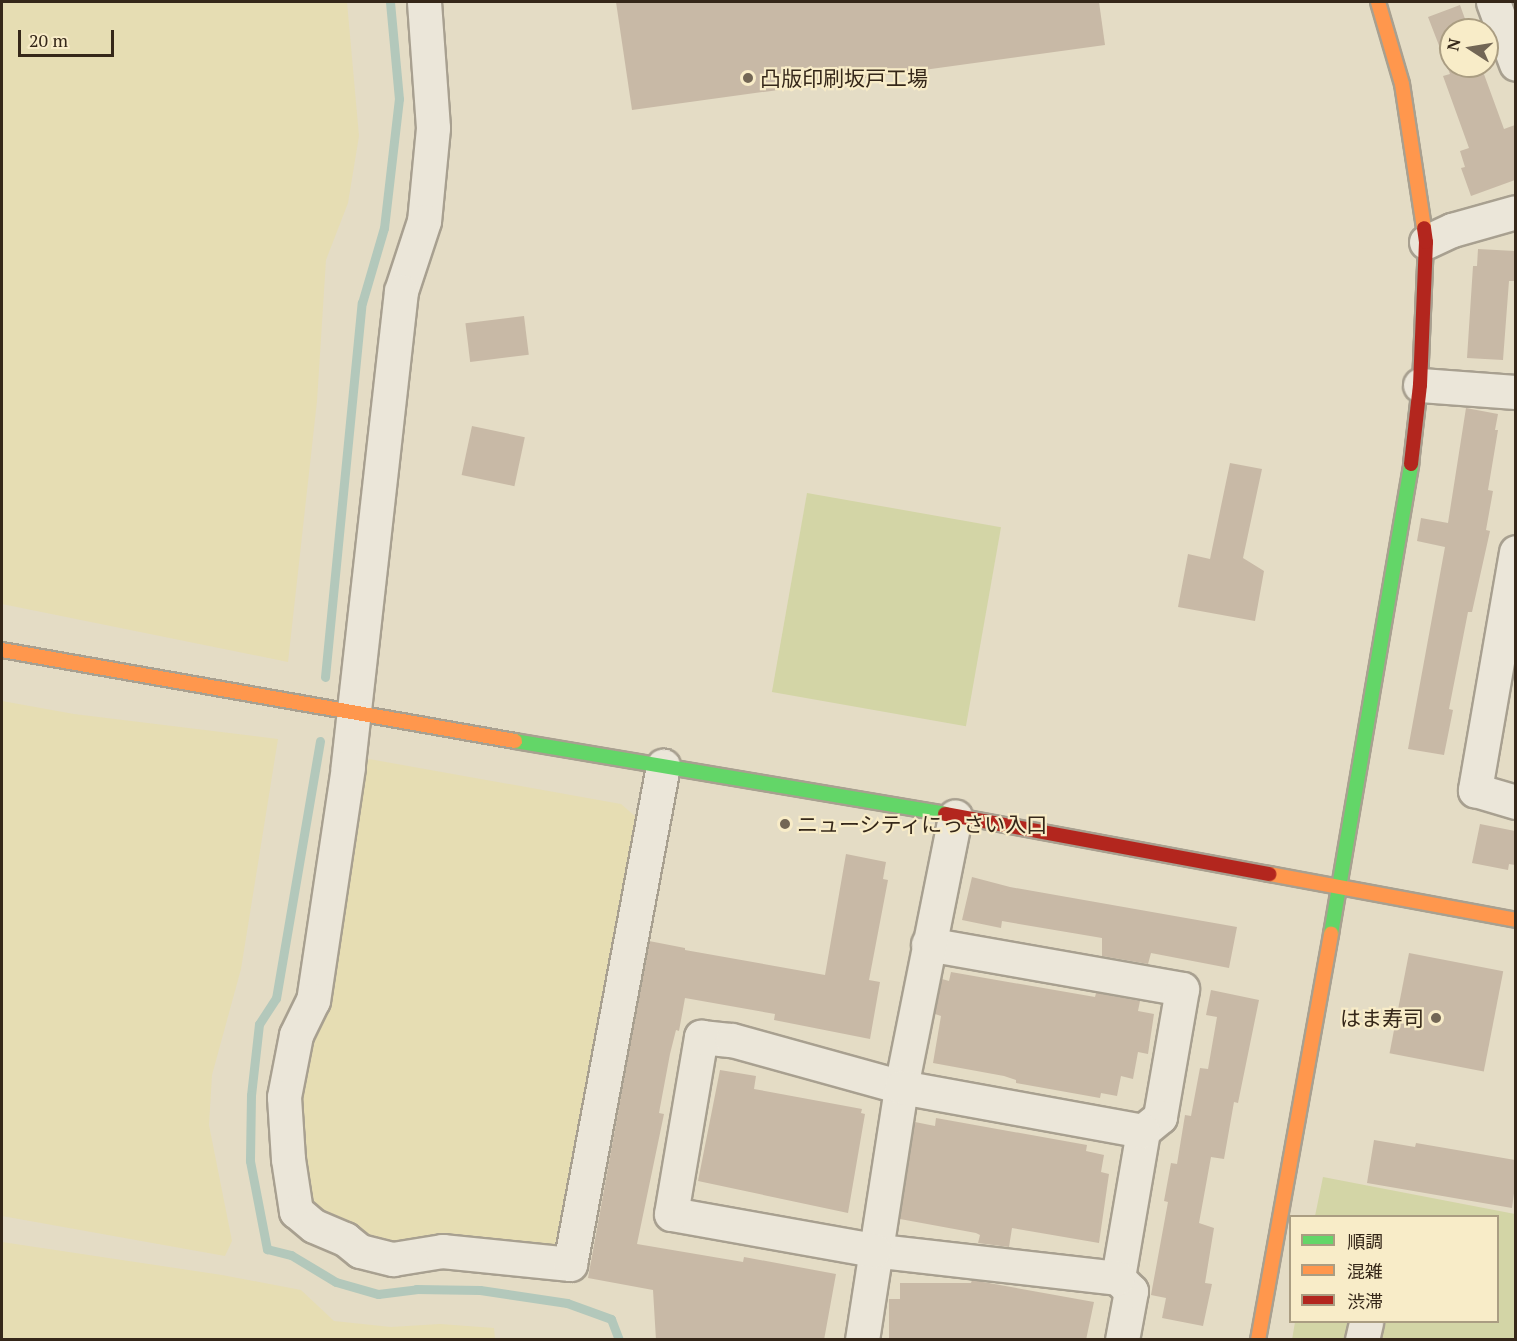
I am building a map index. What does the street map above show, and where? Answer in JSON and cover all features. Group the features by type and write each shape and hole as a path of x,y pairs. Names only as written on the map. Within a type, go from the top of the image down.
{"street":[{"path":"424,2 433,128 424,222 401,291 354,713 313,1000 296,1035 284,1097 288,1159 296,1211 314,1226 345,1239 360,1251 393,1259 442,1251 570,1264 663,766"},
{"path":"1258,1340 1412,456 1420,385 1426,242 1416,161 1402,84 1378,2"},
{"path":"1493,2 1515,64"},
{"path":"1426,242 1452,231 1515,212"},
{"path":"1420,385 1515,392"},
{"path":"1515,552 1475,790 1515,802"},
{"path":"2,650 956,816 1515,920"},
{"path":"862,1340 874,1250 901,1087 928,944 956,816"},
{"path":"928,944 1182,989 1160,1117 1143,1131 1118,1278"},
{"path":"1122,1340 1131,1291 1118,1278 874,1250 671,1214 701,1037 732,1040 901,1087 1143,1131"},
{"path":"1362,1340 1366,1323"}],"shaded area":[{"path":"2,2 347,2 359,136 348,203 326,260 317,401 288,662 2,604"},
{"path":"2,701 74,714 278,739 241,969 212,1075 209,1125 232,1241 225,1256 2,1216"},
{"path":"369,759 621,804 636,817 557,1247 389,1248 304,1207 296,1108 359,773"},
{"path":"2,1242 222,1275 301,1290 334,1321 391,1327 440,1324 494,1328 495,1339 2,1339"}],"green space":[{"path":"807,493 1001,527 966,726 772,692"},
{"path":"1323,1177 1515,1214 1515,1339 1292,1340 1295,1323 1499,1323 1499,1215 1315,1215"}],"building":[{"name":"凸版印刷坂戸工場","path":"616,2 1099,2 1105,45 632,110"},
{"path":"1460,5 1465,18 1439,18 1439,46 1428,17"},
{"path":"1444,78 1485,78 1504,129 1515,125 1515,180 1471,196 1461,168 1465,167 1460,151 1469,148"},
{"path":"1478,249 1515,251 1515,281 1509,281 1503,360 1467,358 1473,266 1477,266"},
{"path":"524,316 529,355 470,362 465,323"},
{"path":"1466,408 1498,414 1495,430 1498,430 1488,490 1493,491 1486,530 1490,531 1472,612 1468,612 1449,709 1453,710 1444,755 1408,749 1445,547 1417,541 1421,518 1448,523"},
{"path":"472,426 525,437 514,486 462,475"},
{"path":"1230,463 1262,469 1243,558 1264,571 1255,621 1178,607 1188,554 1210,559"},
{"path":"1480,824 1515,831 1515,865 1509,864 1508,870 1472,863"},
{"path":"846,854 886,862 883,879 888,880 869,980 880,982 870,1039 774,1020 775,1014 685,998 679,1031 676,1030 670,1054 659,1113 664,1114 637,1244 743,1262 744,1257 836,1274 824,1340 656,1340 653,1290 588,1278 649,941 685,948 685,950 825,975"},
{"path":"972,877 1010,887 1237,927 1229,968 1151,953 1148,964 1102,956 1102,938 1002,921 1001,928 962,920"},
{"path":"1409,953 1503,971 1484,1071 1390,1053"},
{"path":"951,972 1095,997 1096,993 1140,1001 1138,1011 1154,1014 1148,1054 1138,1052 1133,1079 1121,1076 1117,1096 1101,1093 1100,1098 1016,1083 1016,1080 1004,1076 933,1063 941,1016 935,1014 942,979 949,981"},
{"path":"1211,990 1259,1000 1238,1103 1234,1102 1224,1159 1211,1157 1199,1223 1214,1228 1205,1283 1212,1284 1203,1326 1162,1318 1166,1298 1151,1295 1168,1202 1164,1201 1171,1163 1177,1164 1185,1115 1191,1116 1200,1068 1208,1069 1217,1017 1206,1015"},
{"path":"720,1070 756,1076 754,1089 862,1109 861,1113 865,1114 848,1213 698,1181"},
{"path":"936,1118 1087,1145 1086,1151 1104,1155 1101,1172 1109,1174 1099,1243 1012,1228 1009,1247 978,1243 980,1235 976,1233 900,1219 915,1122 935,1126"},
{"path":"1374,1140 1415,1147 1416,1143 1515,1160 1512,1208 1367,1183"},
{"path":"972,1280 1094,1302 1086,1340 889,1340 889,1299 900,1299 900,1283 971,1283"}],"waterway":[{"path":"325,677 362,303 384,228 399,99 390,2"},
{"path":"320,741 276,998 259,1024 251,1095 250,1161 267,1249 291,1255 336,1282 378,1294 416,1289 480,1290 567,1303 611,1319 619,1340"}],"traffic: fast":[{"path":"1331,934 1411,464"},
{"path":"515,741 945,814"}],"traffic: slow":[{"path":"1378,2 1402,84 1424,228"},
{"path":"2,650 515,741"},
{"path":"1269,874 1516,920"},
{"path":"1258,1340 1331,934"}],"traffic: jam":[{"path":"1411,464 1420,385 1426,242 1424,228"},
{"path":"945,814 1269,874"}],"place":[{"name":"凸版印刷坂戸工場","path":"748,78"},
{"name":"ニューシティにっさい入口","path":"785,824"},
{"name":"はま寿司","path":"1436,1018"}]}
